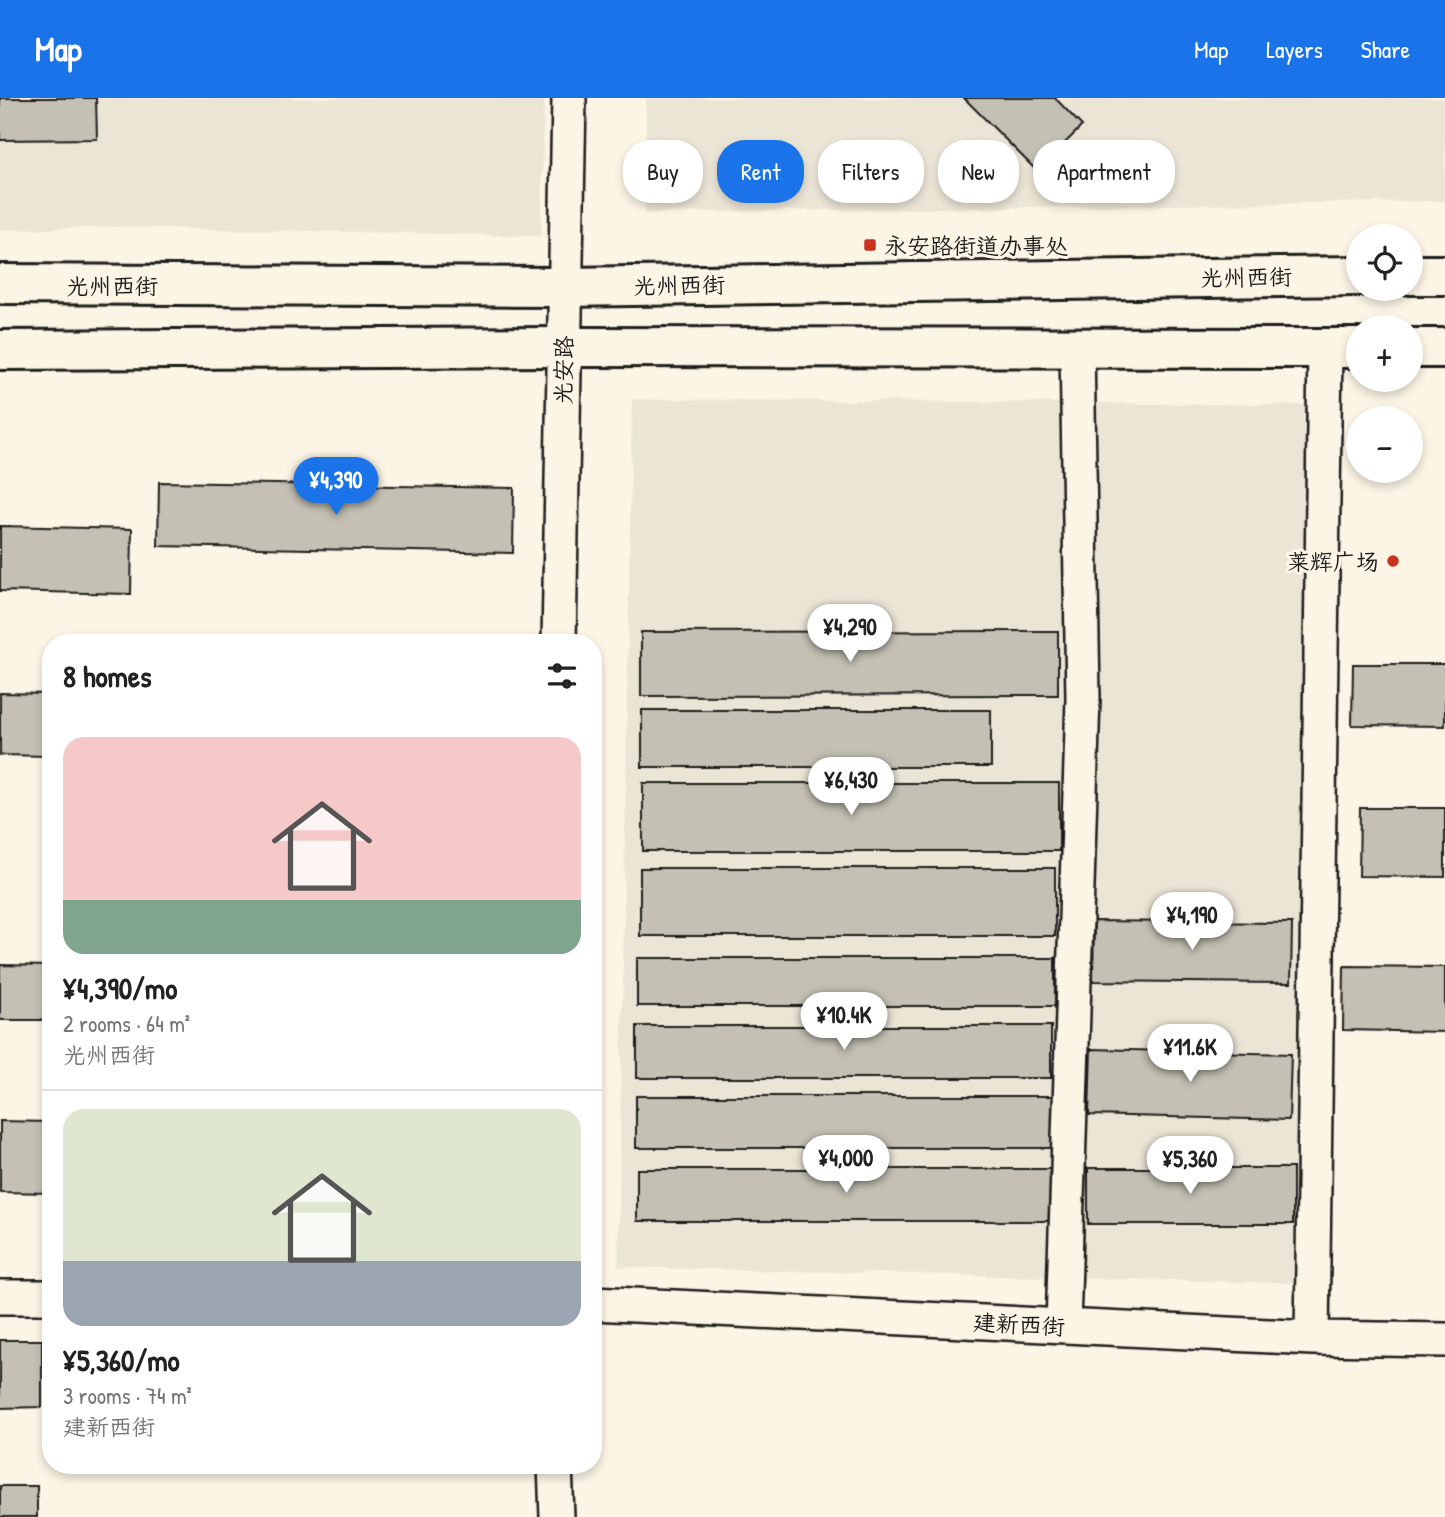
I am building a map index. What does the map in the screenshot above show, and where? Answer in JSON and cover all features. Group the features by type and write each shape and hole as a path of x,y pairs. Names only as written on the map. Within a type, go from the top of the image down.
{"main road":[{"path":"1423,275 1445,275"},
{"name":"光州西街","path":"0,284 564,286 1346,276"},
{"path":"0,350 563,347 1342,348"},
{"path":"1423,348 1445,348"}],"street":[{"name":"光安路","path":"559,634 569,98"},
{"path":"1063,1326 1083,698 1077,348"},
{"path":"1312,1338 1342,348"},
{"path":"0,1297 42,1297"},
{"name":"建新西街","path":"602,1303 1312,1338 1445,1340"},
{"path":"555,1474 557,1517"}],"shaded area":[{"path":"0,98 544,98 541,236 115,227 0,230"},
{"path":"646,98 1445,98 1445,201 645,213 645,203 703,203 703,140 646,140"},
{"path":"632,399 1316,405 1295,1283 618,1267"}],"building":[{"path":"0,98 96,98 97,139 0,140"},
{"path":"964,98 1055,98 1082,126 1068,140 1033,140 1033,167 1019,153 1019,140 1006,140"},
{"path":"159,482 514,488 513,553 158,546"},
{"path":"0,526 132,529 131,594 0,591"},
{"path":"1058,631 1058,695 641,696 641,632"},
{"path":"1353,664 1445,664 1445,726 1352,725"},
{"path":"0,693 42,694 42,756 0,755"},
{"path":"642,710 991,710 991,767 642,767"},
{"path":"643,783 1059,783 1059,851 643,851"},
{"path":"1360,808 1445,808 1445,877 1359,876"},
{"path":"640,868 1055,868 1055,936 640,936"},
{"path":"1094,921 1292,923 1291,983 1093,981"},
{"path":"637,958 1055,958 1055,1006 637,1006"},
{"path":"0,965 42,966 42,1020 0,1020"},
{"path":"1344,966 1445,967 1445,1032 1343,1030"},
{"path":"637,1026 1051,1026 1051,1078 637,1078"},
{"path":"1091,1049 1291,1054 1289,1120 1089,1115"},
{"path":"636,1096 1055,1096 1055,1148 636,1148"},
{"path":"0,1121 42,1122 42,1193 0,1192"},
{"path":"1088,1168 1293,1168 1293,1224 1088,1224"},
{"path":"637,1169 1055,1169 1055,1221 637,1221"},
{"path":"0,1340 42,1340 42,1407 0,1408"},
{"path":"0,1486 37,1486 37,1517 0,1517"}],"place":[{"name":"永安路街道办事处","path":"870,245"},
{"name":"莱辉广场","path":"1393,561"}]}
